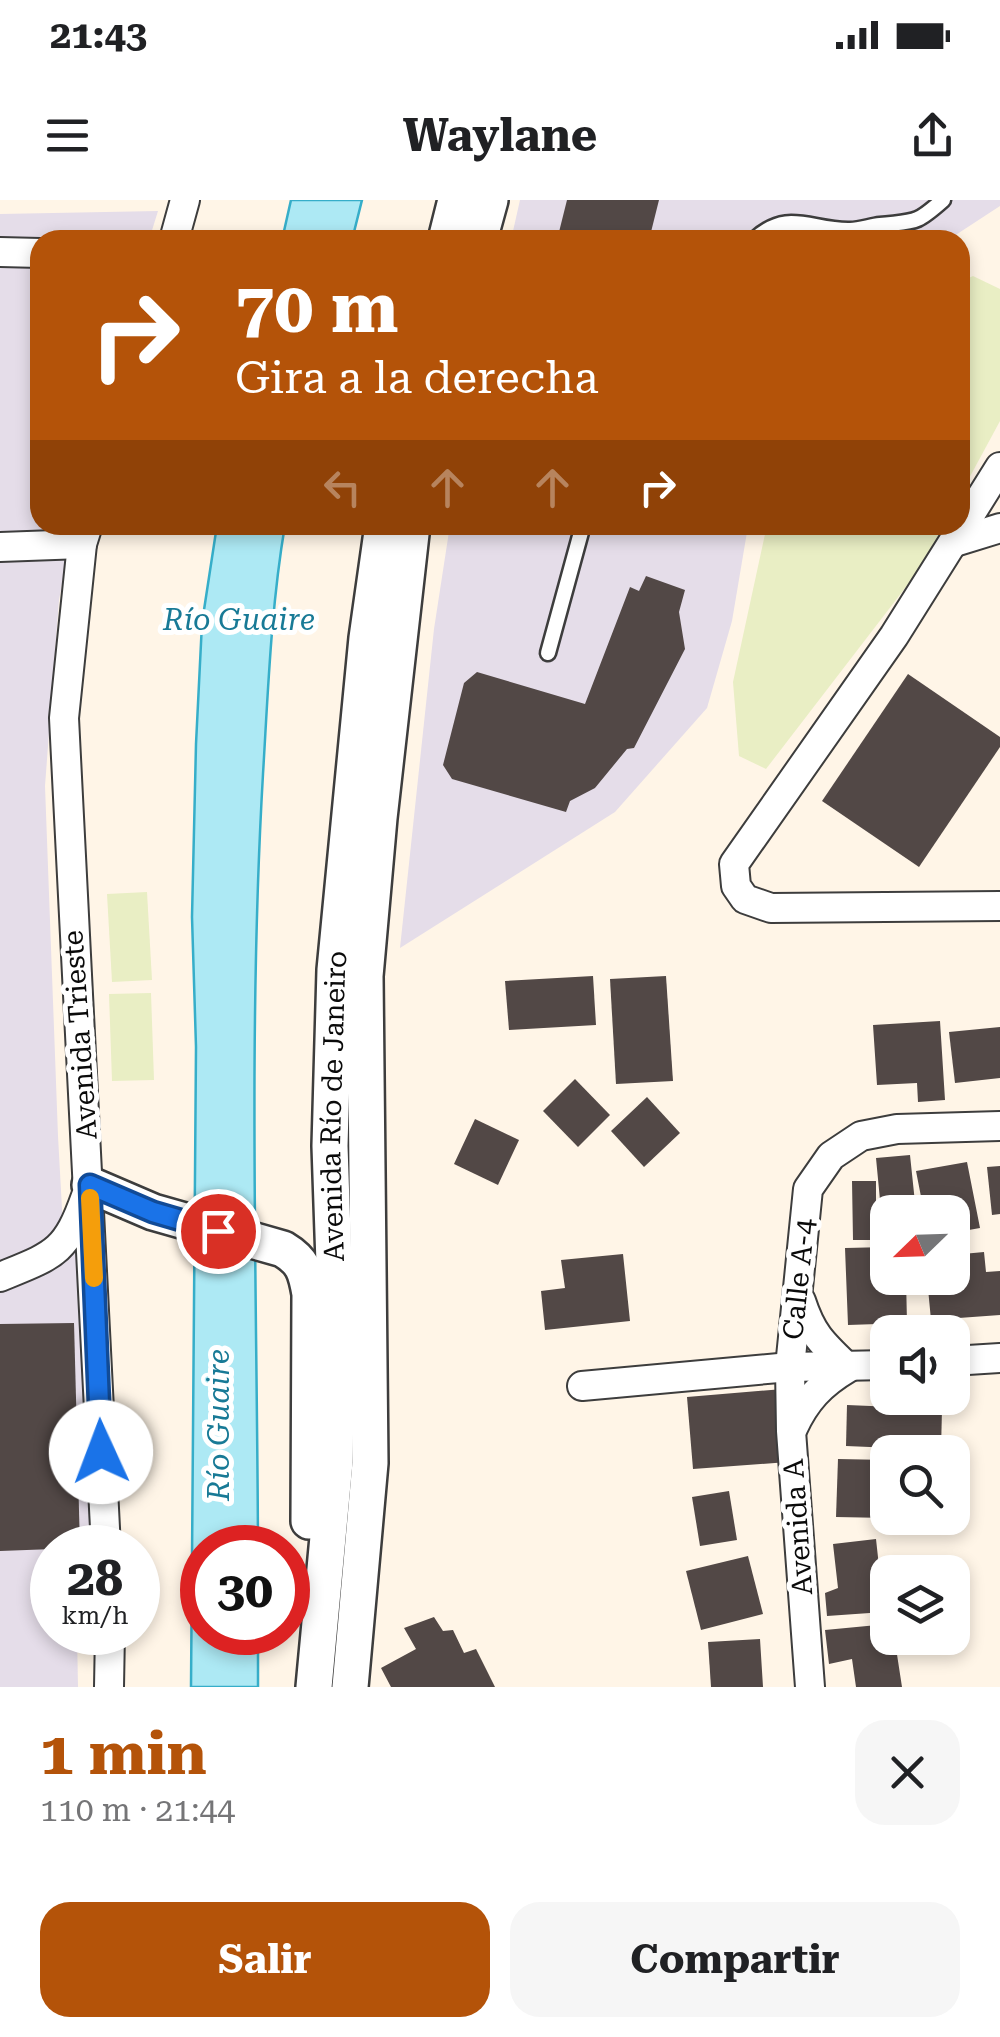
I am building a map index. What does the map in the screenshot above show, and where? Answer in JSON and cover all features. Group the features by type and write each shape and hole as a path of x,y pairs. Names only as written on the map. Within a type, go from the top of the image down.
{"street":[{"path":"177,230 185,200"},
{"path":"448,230 456,200"},
{"path":"482,230 490,200"},
{"path":"0,252 30,253"},
{"path":"970,517 1000,467"},
{"path":"955,542 1000,528"},
{"path":"0,546 85,535"},
{"name":"Avenida Trieste","path":"85,535 64,718 105,1525"},
{"name":"Avenida Río de Janeiro","path":"313,1687 335,1462 337,1350 330,1146 335,970 367,638 382,535"},
{"name":"Avenida Río de Janeiro","path":"350,1687 370,1462 365,976 411,535"},
{"path":"959,535 734,864 732,874 746,900 771,908 1000,906"},
{"name":"Calle A-4","path":"870,1367 790,1367 808,1189 831,1156 861,1136 897,1129 1000,1126"},
{"path":"0,1277 41,1260 65,1242 90,1185 153,1212 283,1249 306,1269 310,1294 309,1655 313,1687"},
{"path":"791,1430 805,1404 824,1382 848,1368 810,1328 798,1290"},
{"path":"970,1360 1000,1358"},
{"path":"582,1386 790,1367"},
{"name":"Avenida A","path":"790,1367 810,1687"},
{"path":"109,1687 110,1655"}],"lane":[{"path":"764,230 794,220 848,230 882,224 908,225 943,200"},
{"path":"548,653 580,535"}],"shaded area":[{"path":"520,200 1000,200 1000,206 963,230 513,230"},
{"path":"158,211 152,230 30,230 30,535 71,535 59,600 45,786 64,1245 96,1243 106,1525 30,1525 30,1655 77,1655 78,1687 0,1687 0,214"},
{"path":"448,535 746,535 732,621 707,708 615,812 400,948 434,629"}],"green space":[{"path":"970,277 1000,289 1000,421 970,476"},
{"path":"765,535 939,535 922,566 766,769 739,756 733,682"},
{"path":"147,892 152,980 112,982 107,894"},
{"path":"151,993 154,1080 112,1081 109,994"}],"water":[{"path":"291,200 362,200 354,230 284,230"},
{"name":"Río Guaire","path":"215,535 284,535 268,681 258,870 258,1525 192,1525 196,1047 192,917 202,623"},
{"name":"Río Guaire","path":"191,1655 258,1655 258,1687 191,1687"}],"building":[{"path":"567,200 659,200 652,230 560,230"},
{"path":"646,576 685,590 679,612 685,649 634,748 627,749 595,788 570,801 566,812 452,779 443,765 464,683 477,672 585,704 630,587 639,591"},
{"path":"908,674 1000,737 1000,747 919,867 822,801"},
{"path":"593,976 596,1025 509,1030 505,981"},
{"path":"666,976 673,1081 616,1084 610,979"},
{"path":"940,1021 945,1100 918,1102 917,1083 877,1085 873,1025"},
{"path":"1000,1027 1000,1078 955,1083 949,1032"},
{"path":"575,1079 610,1115 578,1147 543,1111"},
{"path":"647,1097 680,1133 644,1167 611,1131"},
{"path":"475,1119 519,1140 498,1185 454,1164"},
{"path":"910,1155 914,1195 880,1195 876,1158"},
{"path":"967,1162 980,1228 970,1230 970,1195 921,1195 916,1171"},
{"path":"1000,1166 1000,1214 992,1215 987,1167"},
{"path":"852,1181 876,1181 876,1195 870,1195 870,1240 853,1240"},
{"path":"870,1247 870,1295 906,1295 907,1315 870,1315 870,1324 848,1325 845,1248"},
{"path":"984,1252 986,1272 1000,1271 1000,1315 931,1315 929,1295 970,1295 970,1253"},
{"path":"623,1254 630,1321 545,1330 541,1291 565,1288 561,1260"},
{"path":"74,1323 79,1525 30,1525 30,1550 0,1551 0,1324"},
{"path":"783,1389 788,1462 693,1469 687,1397"},
{"path":"847,1405 870,1406 870,1415 942,1415 941,1435 870,1435 870,1447 846,1446"},
{"path":"838,1459 870,1460 870,1518 836,1517"},
{"path":"729,1491 737,1540 700,1546 692,1497"},
{"path":"876,1539 878,1555 870,1555 870,1613 827,1616 825,1593 838,1588 833,1544"},
{"path":"748,1556 763,1614 701,1630 686,1571"},
{"path":"434,1617 443,1631 453,1630 464,1653 476,1649 495,1687 391,1687 381,1668 416,1649 404,1628"},
{"path":"870,1626 870,1655 897,1655 902,1687 856,1687 852,1659 829,1664 825,1630"},
{"path":"760,1639 763,1687 711,1687 708,1642"}],"slow traffic":[{"path":"90,1198 94,1278"}],"route":[{"path":"101,1452 90,1185 153,1212 218,1231"}]}
